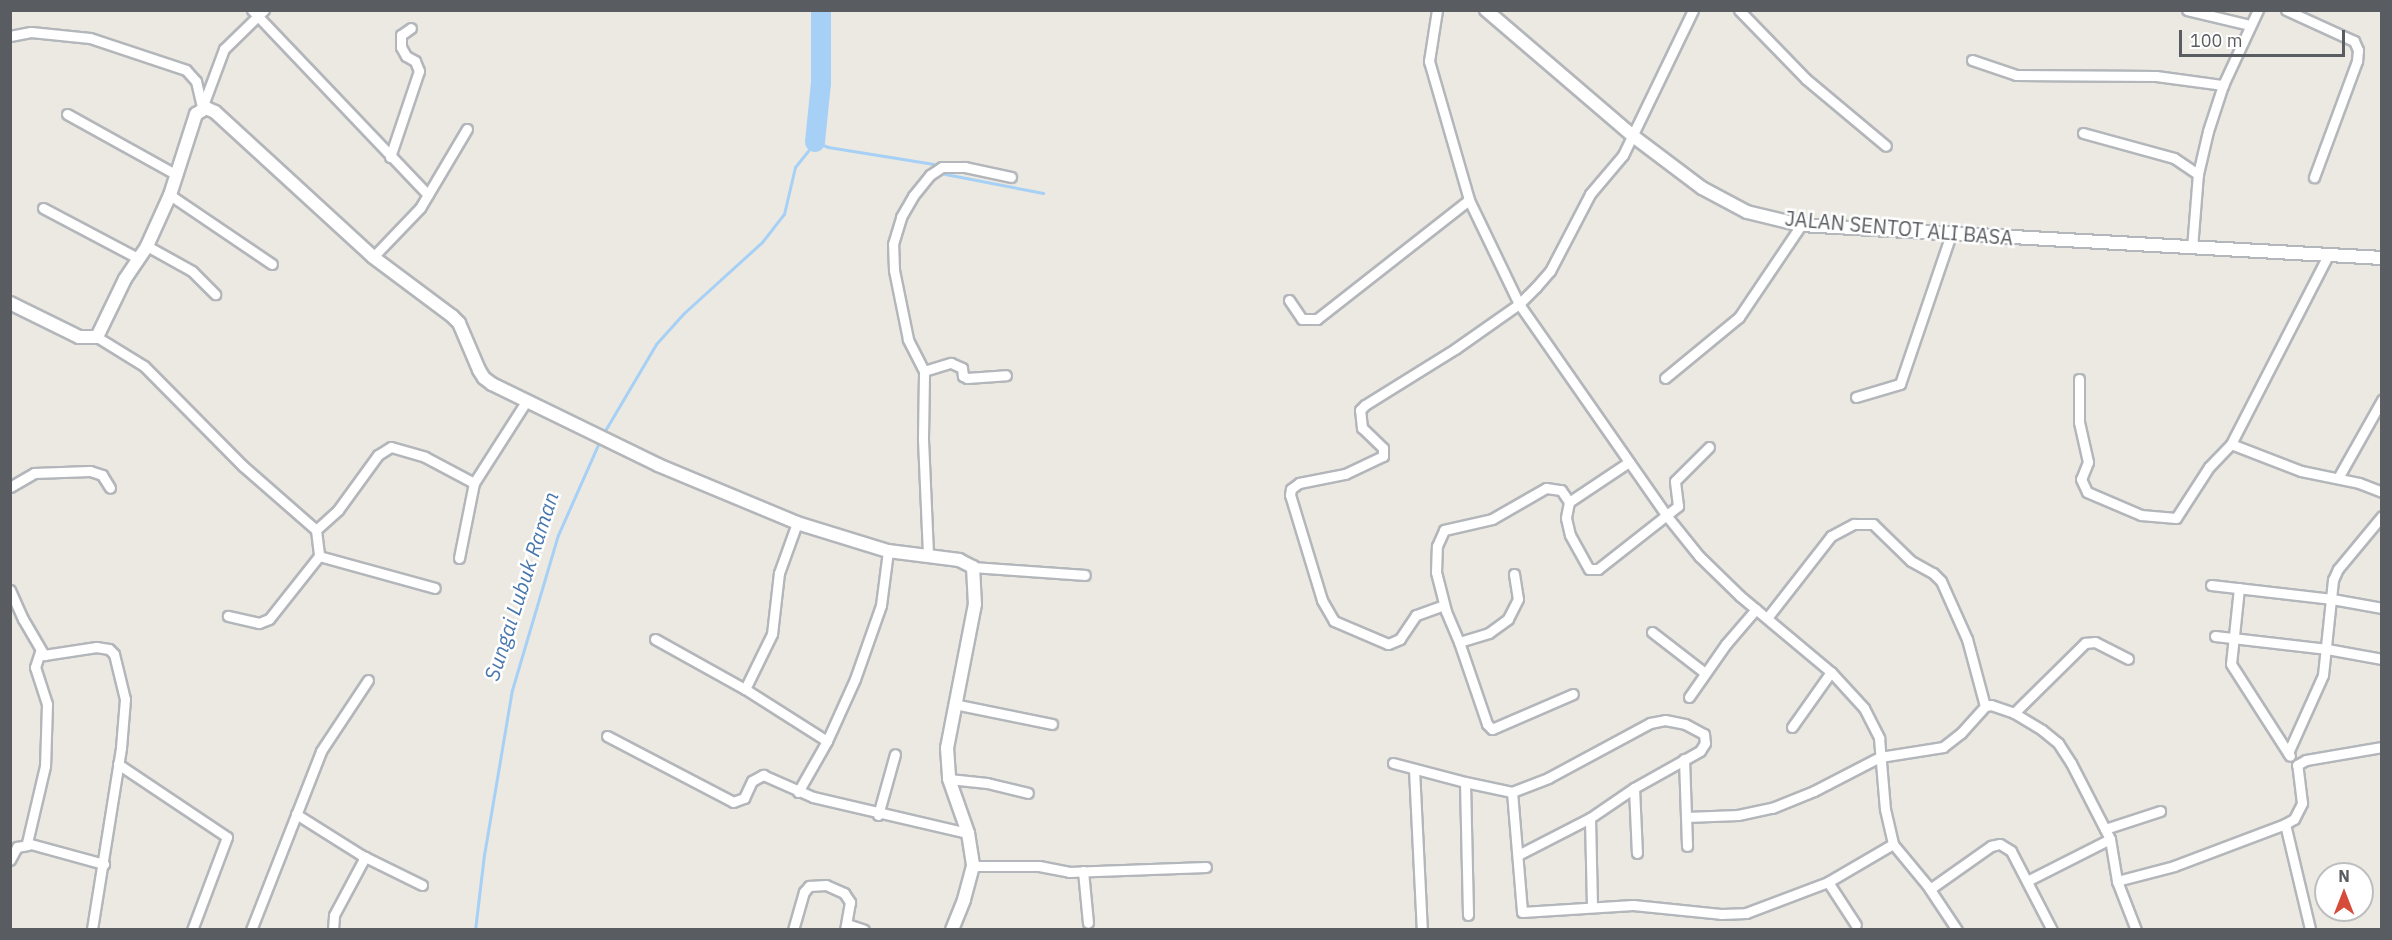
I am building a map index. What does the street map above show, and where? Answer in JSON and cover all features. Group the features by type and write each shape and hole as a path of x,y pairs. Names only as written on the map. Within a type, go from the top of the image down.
{"street":[{"path":"1437,10 1429,61 1469,200 1519,304 1666,515 1699,556 1756,609 1831,672 1864,708 1879,738 1885,809 1893,844 1930,889 1957,930"},
{"name":"JALAN SENTOT ALI BASA","path":"1486,10 1633,136 1702,188 1747,212 1800,225 2327,257 2382,258"},
{"path":"1444,605 1416,615 1400,639 1388,644 1334,621 1322,600 1290,495 1291,489 1299,483 1344,474 1383,456 1383,448 1362,428 1360,410 1455,349 1519,304 1550,272 1582,206 1623,156 1693,10"},
{"path":"1739,10 1806,79 1886,146"},
{"path":"2187,10 2250,25"},
{"path":"2192,248 2198,174 2208,131 2223,85 2258,10"},
{"path":"2286,10 2354,41 2358,50 2357,61 2314,177"},
{"path":"97,337 138,258 147,246 170,195 196,114 202,108 224,49 257,13 428,195"},
{"path":"390,157 419,71 415,61 406,56 401,47 401,35 411,28"},
{"path":"10,36 31,32 90,38 186,70 196,81 202,108"},
{"path":"1972,60 2016,75 2156,76 2223,85"},
{"path":"202,108 215,112 373,257 459,323 484,378 658,465 797,523 888,551 959,560 974,567 1085,575"},
{"path":"67,114 177,175"},
{"path":"373,257 420,208 467,129"},
{"path":"2083,133 2174,158 2198,174"},
{"path":"928,555 923,438 924,371 908,339 894,270 893,244 901,217 913,196 930,175 942,167 965,167 1011,177"},
{"path":"170,195 272,264"},
{"path":"1289,300 1302,319 1317,319 1469,200"},
{"path":"43,208 138,258"},
{"path":"1665,378 1739,317 1800,225"},
{"path":"1856,397 1900,384 1951,234"},
{"path":"147,246 192,271 215,294"},
{"path":"2079,379 2079,422 2088,462 2081,479 2087,492 2114,506 2141,515 2176,518 2209,466 2231,444 2327,257"},
{"path":"10,303 79,337 97,337 144,366 243,466 316,530 319,556 264,622 228,616"},
{"path":"924,371 951,363 962,368 964,377 1006,375"},
{"path":"459,558 474,483 527,400"},
{"path":"2338,478 2382,400"},
{"path":"2231,444 2301,471 2359,483 2382,492"},
{"path":"316,530 338,510 378,455 392,447 425,457 474,483"},
{"path":"1573,694 1491,729 1487,724 1444,605 1435,558 1444,530 1492,519 1546,488 1561,490 1569,502 1566,518 1570,535 1589,569 1594,570 1678,506 1676,481 1709,447"},
{"path":"1569,502 1629,462"},
{"path":"10,487 34,473 90,471 102,475 110,488"},
{"path":"2288,753 2309,702 2320,685 2327,649 2331,599 2338,569 2382,516"},
{"path":"745,689 772,634 781,567 797,523"},
{"path":"1767,618 1801,571 1831,536 1854,524 1874,524 1911,561 1933,573 1941,581 1966,639 1985,706"},
{"path":"798,792 827,741 855,679 881,605 888,551"},
{"path":"319,556 435,588"},
{"path":"952,930 964,900 973,866 968,833 949,779 947,748 975,604 974,567"},
{"path":"1459,642 1489,633 1508,619 1518,599 1514,574"},
{"path":"2211,585 2331,599 2382,608"},
{"path":"2117,881 2183,863 2285,824 2294,819 2302,803 2297,765 2231,664 2239,588"},
{"path":"10,590 40,652 35,667 47,704 45,766 39,784 28,845"},
{"path":"1689,698 1705,673 1756,609"},
{"path":"1652,632 1705,673"},
{"path":"2215,636 2327,649 2382,659"},
{"path":"655,639 745,689 827,741"},
{"path":"2014,713 2085,643 2095,642 2128,659"},
{"path":"40,652 51,655 96,647 109,649 114,654 125,699 104,864 92,930"},
{"path":"1792,727 1831,672"},
{"path":"251,930 321,751 368,680"},
{"path":"954,704 1053,724"},
{"path":"1686,817 1738,815 1772,808 1814,791 1881,757 1943,747 1961,733 1985,706 1992,705 2014,713 2058,743 2096,808 2105,829 2117,881 2136,930"},
{"path":"1393,763 1512,792 1548,778 1650,723 1665,720 1684,724 1704,734 1705,743 1700,751 1634,789 1590,818 1518,855"},
{"path":"607,736 733,802 741,801 752,781 763,775 798,792 878,814 968,833"},
{"path":"2297,765 2306,760 2382,747"},
{"path":"878,814 895,754"},
{"path":"1684,759 1688,846"},
{"path":"118,764 227,837 192,930"},
{"path":"1414,769 1422,930"},
{"path":"949,779 987,783 1028,794"},
{"path":"1465,782 1468,915"},
{"path":"1634,789 1637,854"},
{"path":"1512,792 1522,912 1633,905 1740,914 1765,907 1828,882 1893,844"},
{"path":"2105,829 2160,811"},
{"path":"296,814 365,857 422,885"},
{"path":"1590,818 1592,907"},
{"path":"2285,824 2310,929"},
{"path":"2027,881 2109,839"},
{"path":"1930,889 1990,846 2000,844 2011,850 2052,930"},
{"path":"10,860 17,847 28,845 104,864"},
{"path":"333,930 334,915 365,857"},
{"path":"973,866 1039,866 1070,872 1206,867"},
{"path":"1083,871 1088,923"},
{"path":"1828,882 1856,925"},
{"path":"793,930 804,892 809,886 826,885 844,893 850,902 846,927 864,930"}],"waterway":[{"name":"Sungai Lubuk Raman","path":"815,142 821,83 821,10"},
{"name":"Sungai Lubuk Raman","path":"603,434 656,344 684,313 762,242 784,214 795,167 815,142 828,147 934,164"},
{"path":"945,174 1043,193"},
{"name":"Sungai Lubuk Raman","path":"475,930 484,855 512,690 558,535 600,440"}]}
